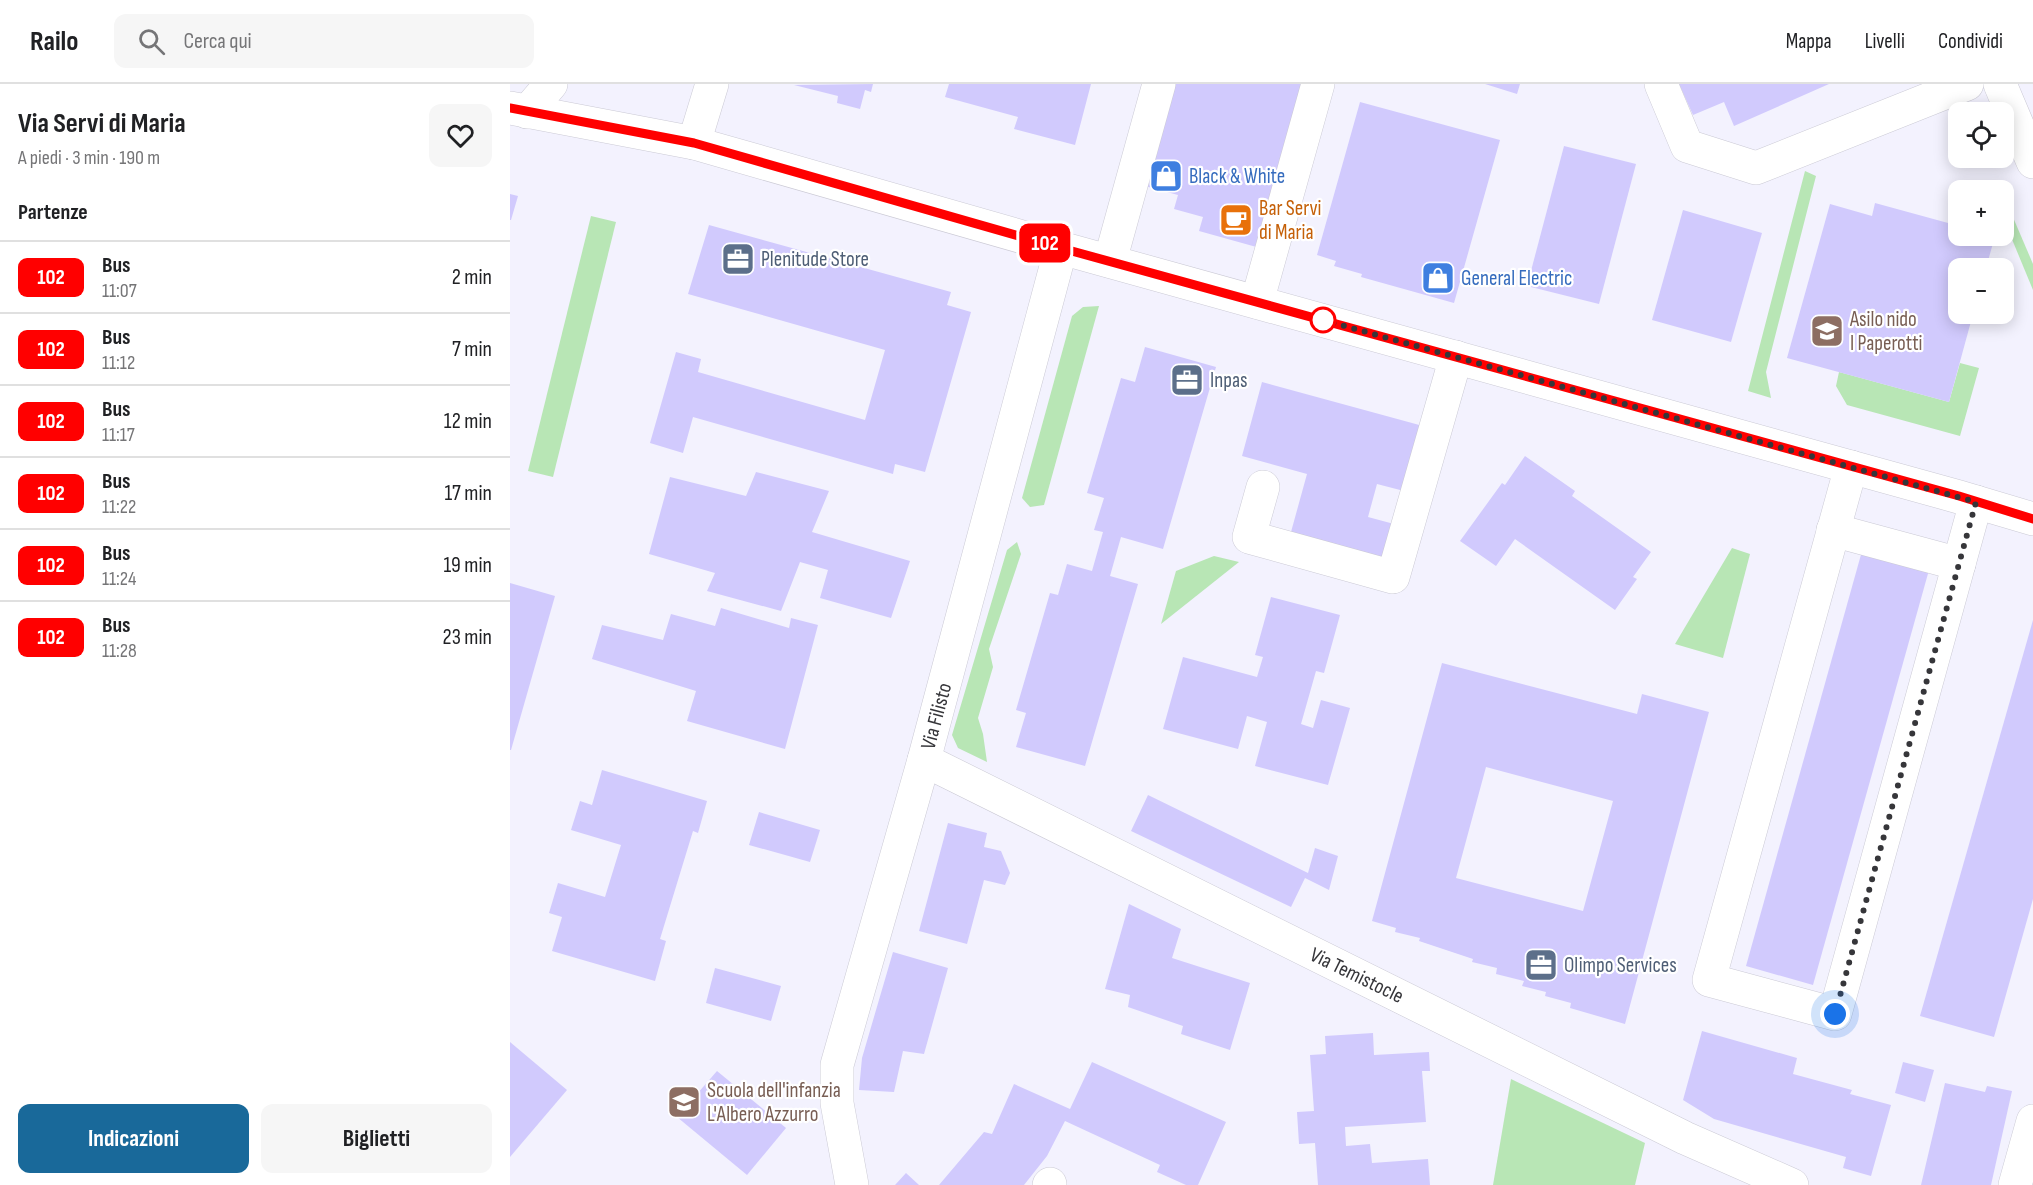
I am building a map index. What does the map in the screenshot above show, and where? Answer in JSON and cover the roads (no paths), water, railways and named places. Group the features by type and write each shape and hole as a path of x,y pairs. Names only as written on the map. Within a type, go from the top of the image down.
{"street":[{"path":"519,101 551,84"},
{"path":"694,143 712,84"},
{"path":"1110,261 1159,84"},
{"path":"1257,302 1317,84"},
{"path":"1661,84 1687,146 1756,168 1967,84"},
{"path":"2000,84 2033,162"},
{"path":"519,101 694,143 1061,248 1851,466 2033,519"},
{"name":"Via Filisto","path":"852,1185 837,1103 837,1065 924,760 1061,248"},
{"path":"1263,487 1249,537 1393,577 1456,357"},
{"path":"1851,466 1709,980 1835,1014 1976,502"},
{"path":"1833,530 1959,564"},
{"name":"Via Temistocle","path":"924,760 1685,1138 1792,1185"},
{"path":"2015,1185 2033,1121"}],"place":[{"name":"Black & White","path":"1166,176"},
{"name":"Bar Servi di Maria","path":"1236,220"},
{"name":"Plenitude Store","path":"738,259"},
{"name":"General Electric","path":"1438,278"},
{"name":"Asilo nido I Paperotti","path":"1827,331"},
{"name":"Inpas","path":"1187,380"},
{"name":"Olimpo Services","path":"1541,965"},
{"name":"Scuola dell'infanzia L'Albero Azzurro","path":"684,1102"}]}
